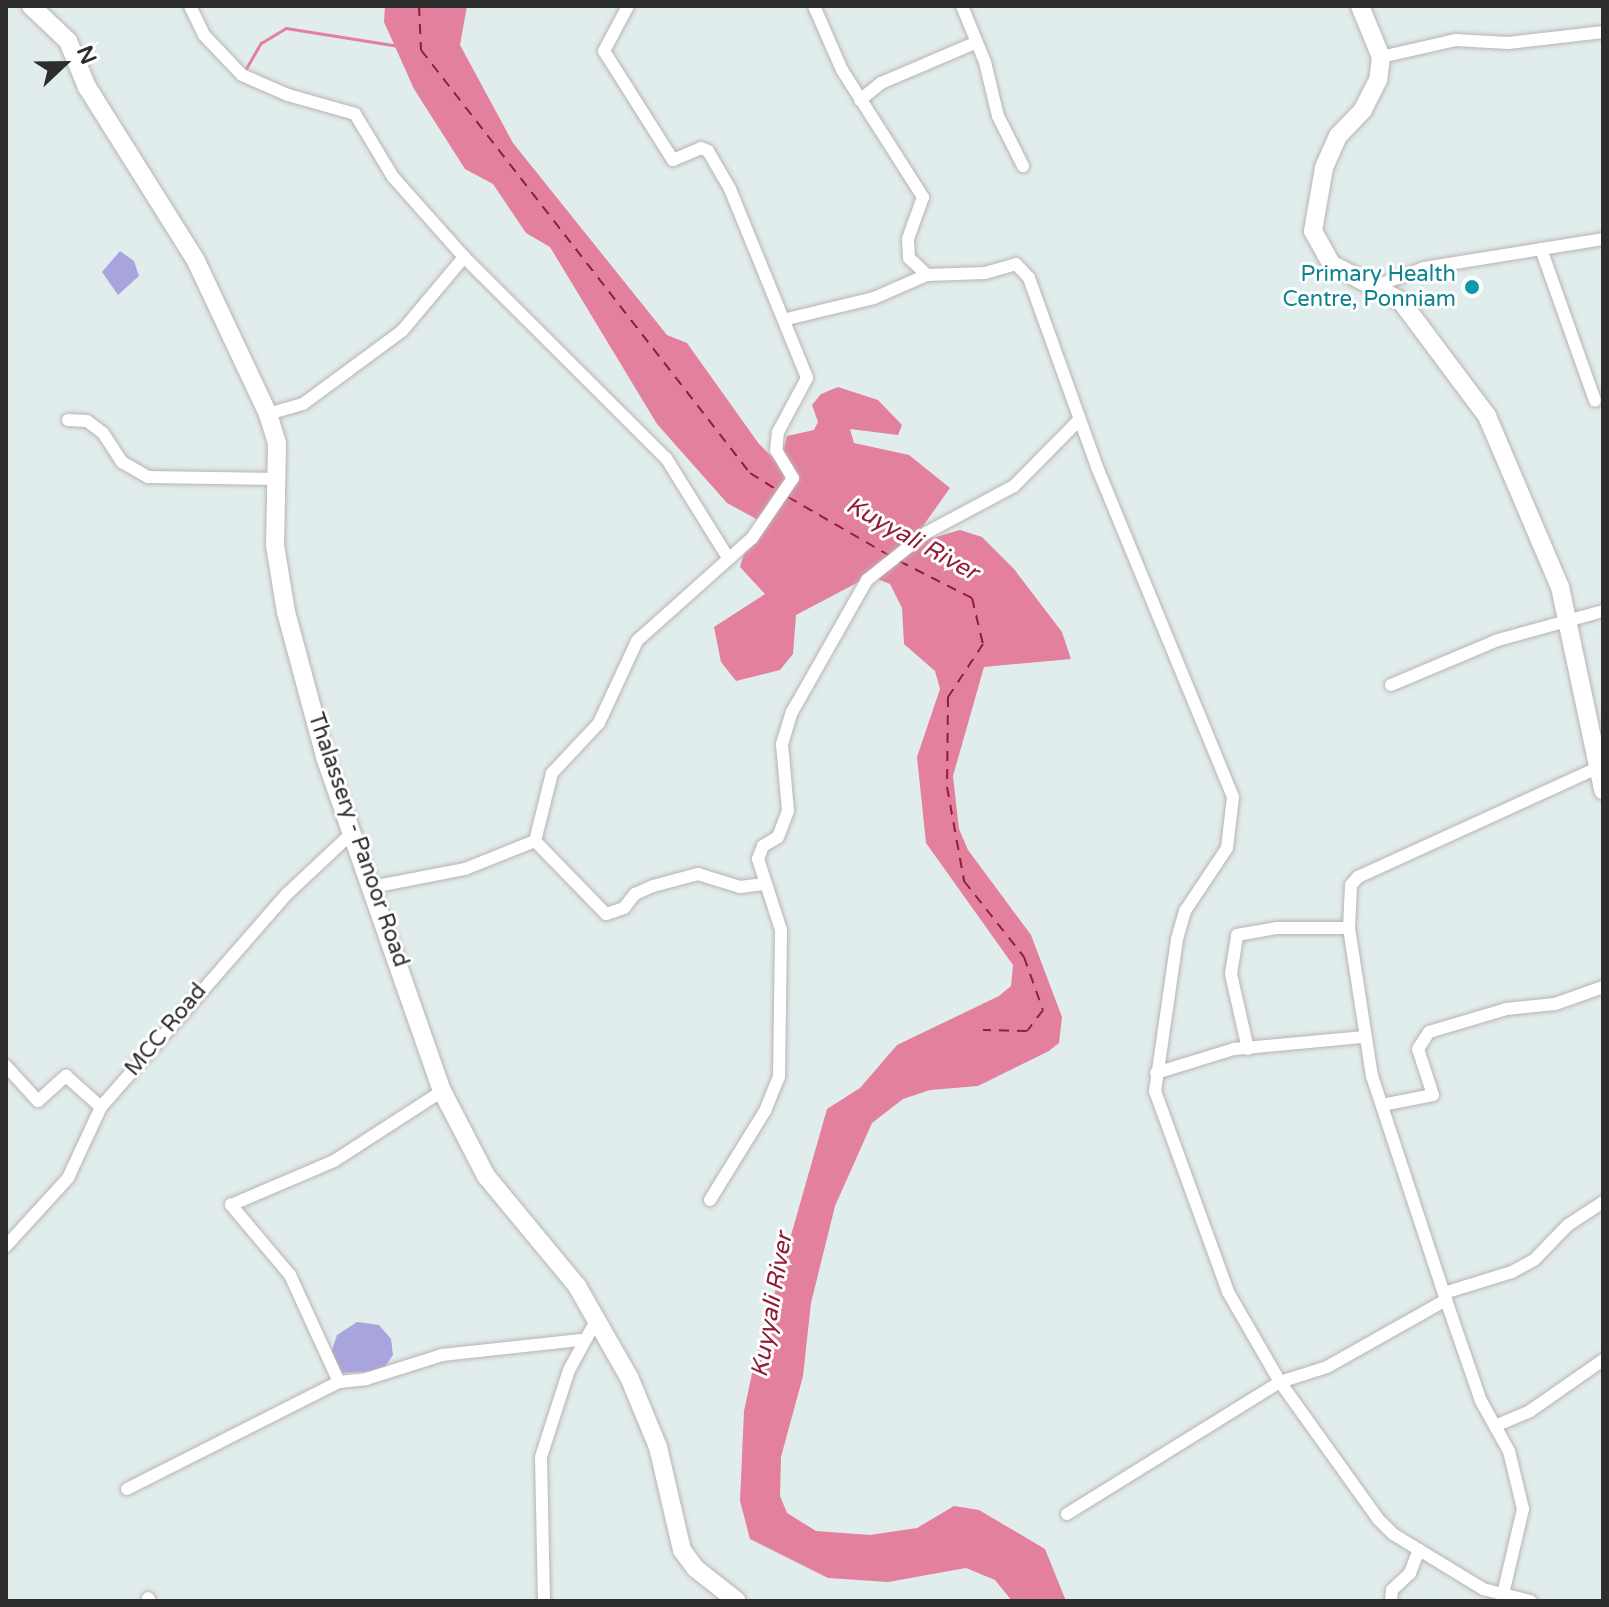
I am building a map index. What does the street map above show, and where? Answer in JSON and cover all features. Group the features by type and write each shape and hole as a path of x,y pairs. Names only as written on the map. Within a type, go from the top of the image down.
{"main road":[{"name":"Thalassery - Panoor Road","path":"31,6 68,41 87,87 196,261 268,414 279,479 275,545 286,612 325,757 442,1091 486,1176 567,1272 597,1319 644,1408 682,1550 695,1568 737,1601"},
{"path":"1360,6 1381,57 1378,80 1363,110 1338,136 1324,168 1314,211 1313,231 1331,264 1401,301 1487,416 1536,525 1569,619 1600,761 1603,790"}],"street":[{"path":"190,6 204,35 242,75 288,95 355,114 393,177 464,257 666,458 727,556"},
{"path":"535,841 552,773 599,723 637,641 759,529 793,478 776,450 777,441 807,378 787,319 761,274 730,189 708,151 701,148 673,160 637,96 604,51 628,6"},
{"path":"814,6 860,100 923,197 908,239 909,258 927,275"},
{"path":"962,6 998,116 1023,166"},
{"path":"1381,57 1455,40 1508,43 1603,32"},
{"path":"860,100 881,83 975,43"},
{"path":"1376,286 1424,268 1603,239"},
{"path":"1541,249 1595,401"},
{"path":"268,414 303,404 402,331 464,257"},
{"path":"787,319 874,298 927,275 985,273 1006,265 1023,270 1079,420 1233,797 1227,848 1185,911 1177,939 1156,1073 1164,1126 1204,1238 1228,1292 1280,1382 1378,1519 1419,1550 1483,1589 1530,1601"},
{"path":"68,420 87,421 103,433 122,462 148,477 279,479"},
{"path":"710,1200 765,1111 779,1077 781,930 764,884 760,852 778,837 788,811 782,744 786,728 867,580 926,533 1014,486 1079,420"},
{"path":"1391,685 1498,640 1603,611"},
{"path":"1503,1594 1523,1509 1509,1451 1495,1426 1445,1296 1382,1105 1364,1037 1349,928 1351,885 1358,877 1600,761"},
{"name":"MCC Road","path":"6,1246 68,1178 101,1107 287,894 352,833"},
{"path":"535,841 606,914 624,908 635,894 653,886 698,874 740,887 764,884"},
{"path":"372,887 465,869 535,841"},
{"path":"1248,1049 1231,974 1237,935 1277,928 1349,928"},
{"path":"1382,1105 1433,1095 1418,1049 1429,1032 1506,1009 1566,1002 1603,987"},
{"path":"1156,1073 1248,1049 1364,1037"},
{"path":"6,1066 38,1101 66,1076 101,1107"},
{"path":"339,1382 290,1275 231,1205 334,1161 442,1091"},
{"path":"1067,1514 1280,1382 1327,1367 1445,1296 1512,1272 1535,1259 1568,1225 1603,1202"},
{"path":"544,1601 541,1457 581,1340 597,1319"},
{"path":"127,1489 339,1382 366,1379 442,1355 581,1340"},
{"path":"1495,1426 1530,1411 1603,1360"},
{"path":"1391,1601 1392,1590 1410,1573 1419,1550"}],"shaded area":[{"path":"120,251 134,261 139,276 118,295 102,272"},
{"path":"357,1322 379,1325 391,1339 393,1355 382,1371 340,1373 330,1356 337,1335"}],"water":[{"path":"385,6 467,6 460,45 513,143 667,335 687,343 759,444 789,473 760,521 727,503 657,424 550,247 526,233 493,184 465,169 414,89 384,22"},
{"name":"Kuyyali River","path":"838,387 878,400 902,425 898,435 850,429 854,443 909,455 950,488 918,533 929,539 960,530 982,537 1014,569 1062,632 1071,659 984,667 953,776 959,829 968,850 1031,935 1062,1017 1059,1043 1049,1051 978,1086 930,1090 903,1099 872,1123 835,1206 811,1303 803,1376 781,1457 780,1496 787,1513 816,1531 870,1535 917,1528 954,1506 979,1510 1045,1549 1066,1601 1012,1601 995,1580 966,1568 888,1582 828,1578 750,1539 740,1501 744,1411 753,1369 827,1109 860,1088 897,1045 999,996 1011,986 1013,965 926,843 917,757 940,689 935,671 904,644 902,608 890,584 870,576 796,615 793,654 780,670 736,681 721,662 714,627 765,594 740,567 745,551 760,537 798,477 783,451 787,436 814,430 818,422 812,405 821,394"}],"waterway":[{"path":"244,72 261,43 286,28 399,46"}],"ferry route":[{"path":"419,6 421,50 750,473 780,492"},
{"path":"788,497 890,556"},
{"path":"899,561 972,598 983,644 948,697 947,787 964,881 1024,957 1043,1010 1027,1031 983,1030"}],"place":[{"name":"Primary Health Centre, Ponniam","path":"1472,287"}]}
